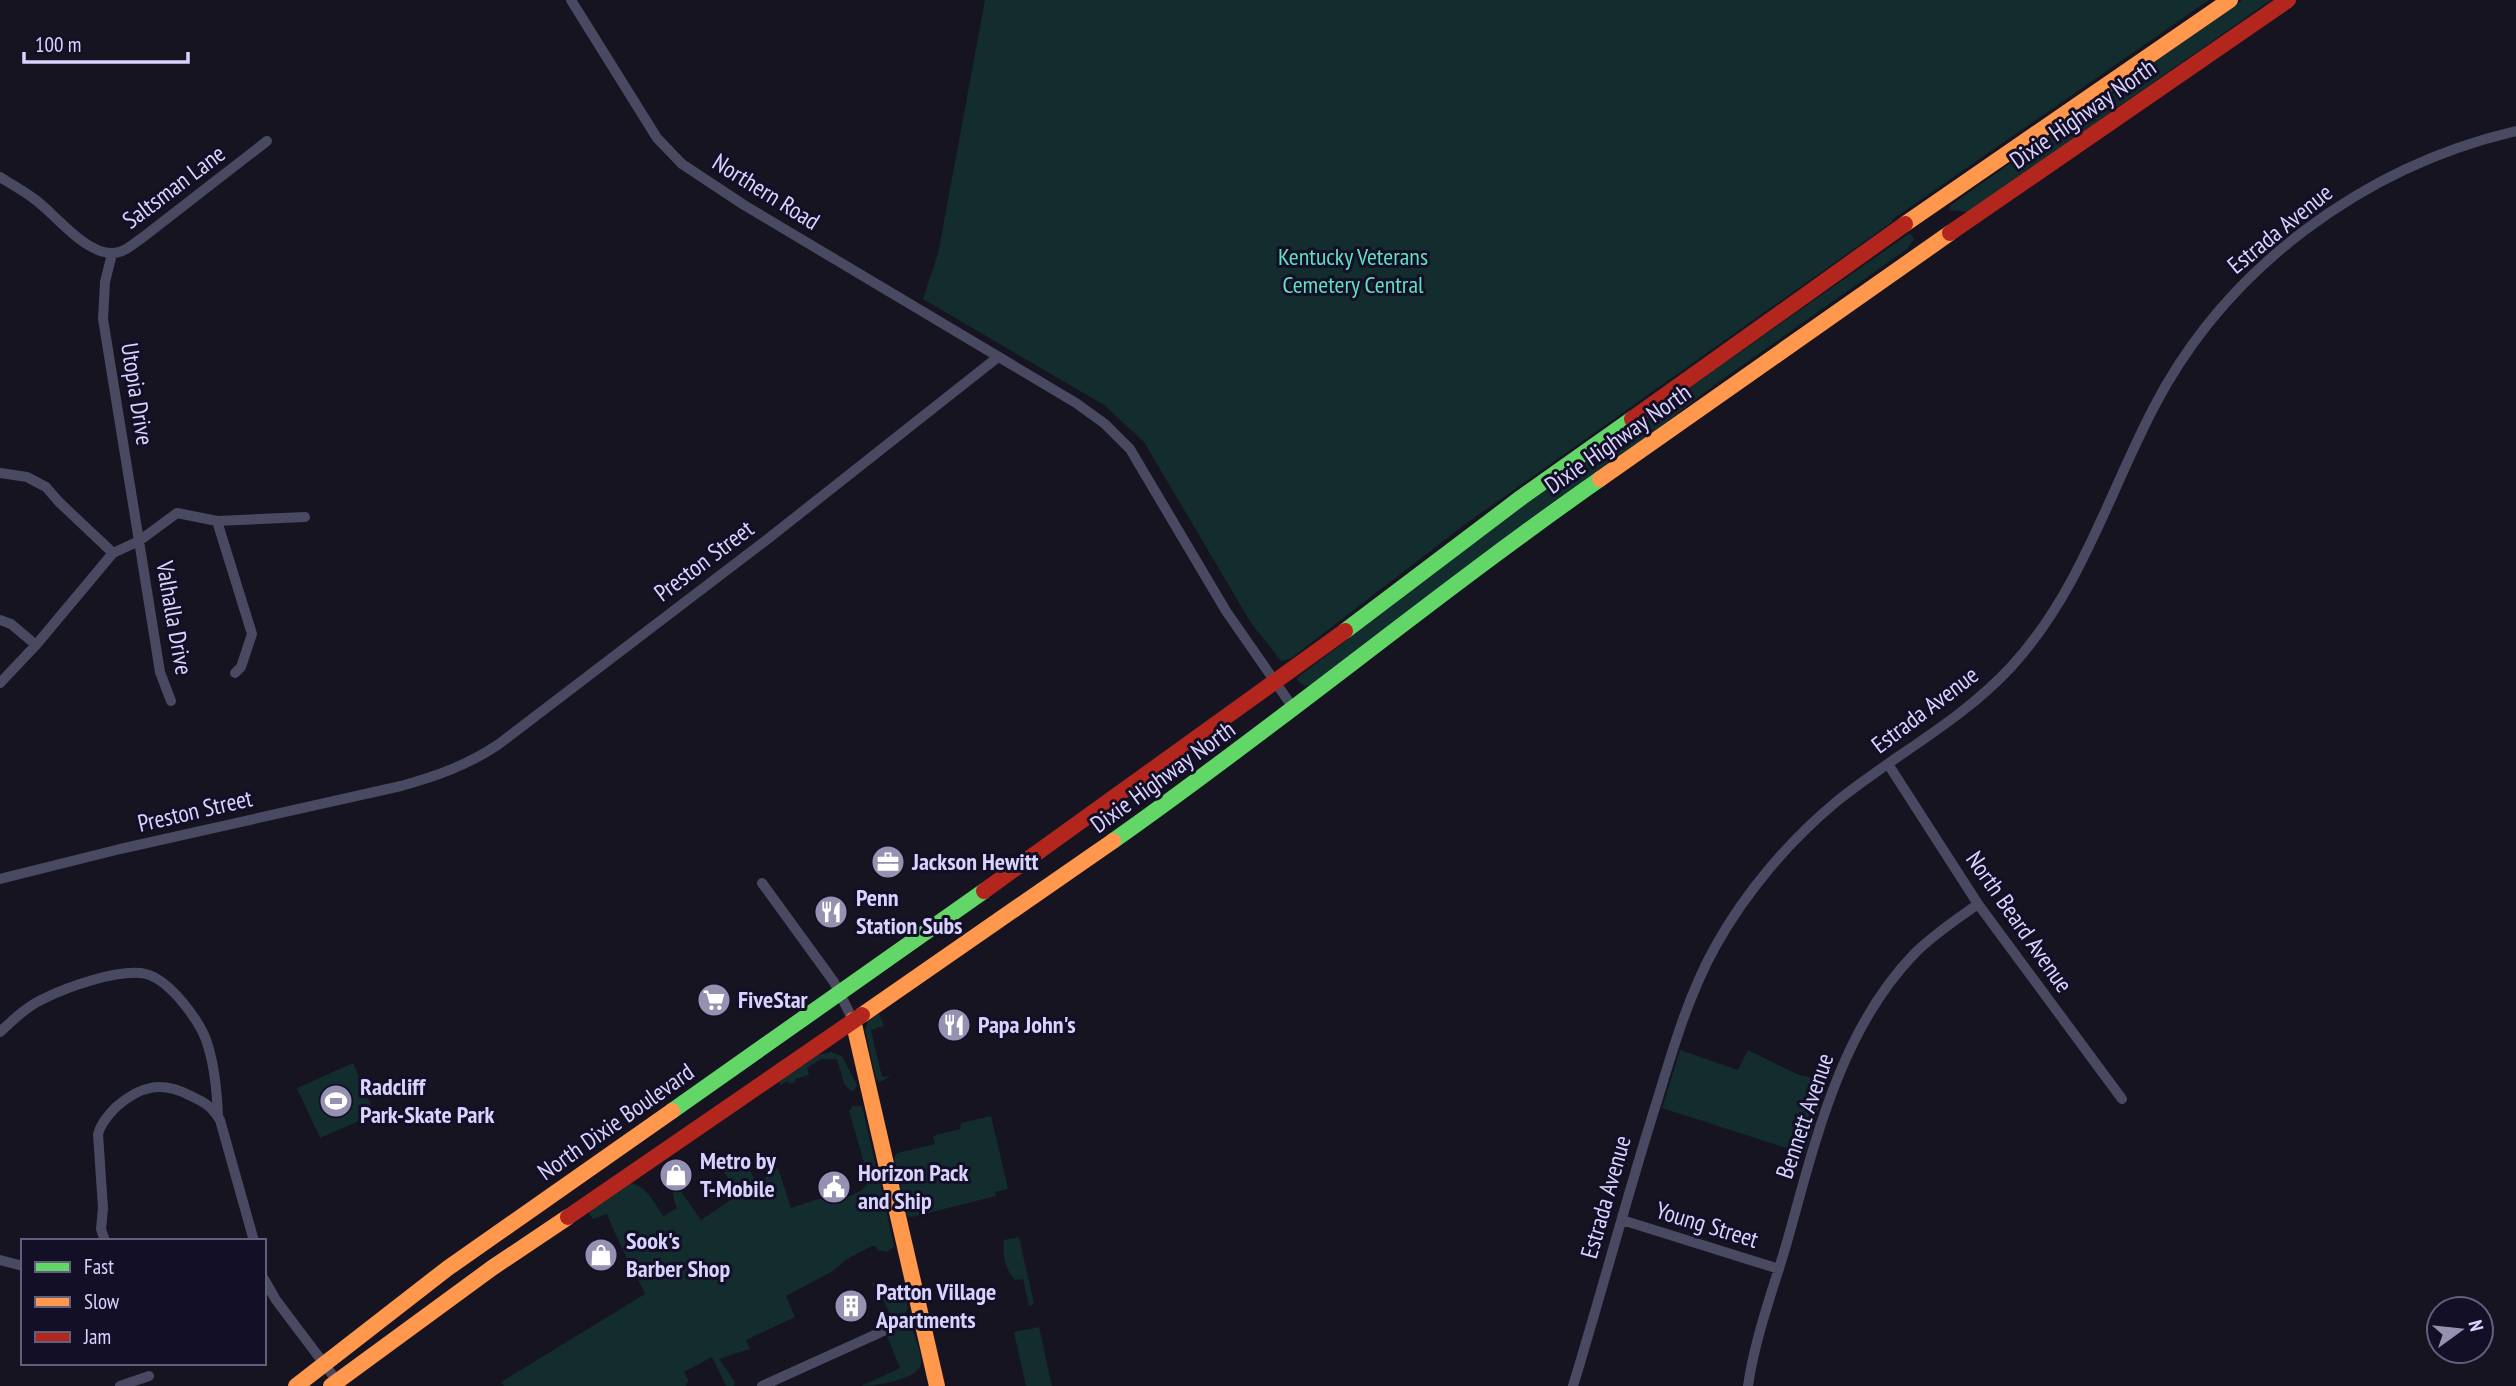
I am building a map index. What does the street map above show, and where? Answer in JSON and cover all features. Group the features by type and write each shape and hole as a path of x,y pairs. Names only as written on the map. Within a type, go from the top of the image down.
{"main road":[{"name":"Dixie Highway North","path":"969,904 1332,641 1522,497 1912,219 2230,0"},
{"name":"Dixie Highway North","path":"985,929 1116,839 1294,709 1547,516 2288,0"},
{"name":"North Dixie Boulevard","path":"296,1386 456,1262 969,904"},
{"name":"North Dixie Boulevard","path":"334,1384 482,1275 985,929"},
{"path":"853,1020 937,1386"}],"street":[{"name":"Northern Road","path":"571,0 652,130 682,164 744,205 998,357"},
{"name":"Estrada Avenue","path":"1573,1386 1688,1004 1714,949 1758,884 1795,841 1835,803 1969,708 2035,639 2075,576 2152,410 2170,378 2209,324 2266,262 2311,226 2382,180 2448,151 2516,131"},
{"name":"Saltsman Lane","path":"0,177 33,198 81,240 102,252 112,254 122,252 142,238 267,141"},
{"name":"Utopia Drive","path":"112,254 105,282 103,319 119,404 139,541"},
{"path":"998,357 1076,403 1105,424 1130,449 1226,611 1294,709"},
{"name":"Preston Street","path":"0,879 120,849 401,786 468,763 499,744 769,538 998,357"},
{"path":"0,473 27,477 46,487 113,553"},
{"name":"Valhalla Drive","path":"0,683 36,645 113,553 139,541 177,513 217,521 252,634 241,667 235,673"},
{"path":"217,521 304,517"},
{"name":"Valhalla Drive","path":"139,541 160,672 171,701"},
{"path":"0,620 11,624 36,645"},
{"name":"North Beard Avenue","path":"1888,764 1978,904 2122,1099"},
{"path":"762,883 841,994 853,1020"},
{"name":"Bennett Avenue","path":"1748,1386 1755,1349 1815,1142 1833,1090 1857,1035 1878,999 1902,968 1928,941 1978,904"},
{"path":"0,1032 24,1010 43,999 118,973 154,977 176,995 203,1032 208,1045 218,1116 253,1239"},
{"path":"104,1239 101,1229 103,1208 98,1134 107,1116 135,1093 163,1086 174,1088 212,1106 218,1116"},
{"name":"Young Street","path":"1622,1220 1779,1269"},
{"path":"0,1260 21,1265"},
{"path":"266,1282 276,1300 324,1363 334,1384"},
{"path":"762,1386 921,1314"},
{"path":"120,1386 149,1376"}],"green space":[{"name":"Kentucky Veterans Cemetery Central","path":"985,0 2209,0 1893,219 1467,523 1290,659 1281,661 1251,623 1144,442 1104,405 923,299 938,254"},
{"path":"2242,0 2271,0 1968,212 1948,210 1951,205"},
{"path":"1910,233 1914,239 1907,249 1713,386 1313,685 1305,686 1298,681 1297,678 1556,481"},
{"path":"879,1013 884,1026 871,1030 882,1077 891,1076 880,1082 876,1079 865,1030 868,1021"},
{"path":"1680,1050 1738,1070 1748,1050 1799,1075 1827,1081 1805,1154 1662,1108"},
{"path":"831,1052 842,1056 857,1085 854,1091 844,1084 837,1059 821,1059 807,1068 809,1075 795,1079 796,1082 789,1084 788,1081 781,1085 778,1082 818,1055"},
{"name":"Radcliff Park-Skate Park","path":"353,1063 375,1114 320,1138 297,1088"},
{"path":"853,1106 862,1106 863,1110 875,1162 875,1166 869,1170 865,1166 849,1111"},
{"path":"991,1116 1008,1189 995,1192 996,1196 907,1216 894,1157 897,1153 935,1144 933,1136 960,1129 961,1123"},
{"path":"747,1166 757,1183 778,1168 791,1208 839,1192 850,1196 862,1190 870,1180 880,1182 894,1247 887,1252 872,1246 786,1296 795,1317 746,1340 750,1349 719,1359 735,1382 734,1386 726,1386 712,1357 684,1372 689,1382 686,1386 504,1386 501,1382 645,1294 607,1214 593,1219 588,1212 631,1183 646,1192 663,1216 677,1208 669,1183 673,1180 701,1220 732,1199 721,1183 728,1178 724,1173"},
{"path":"1019,1237 1034,1304 1029,1306 1023,1279 1015,1280 1004,1256 1004,1240"},
{"path":"872,1283 903,1287 908,1309 905,1313 892,1318 878,1289 875,1290"},
{"path":"905,1327 913,1331 921,1356 918,1370 895,1381 861,1386 900,1368 887,1336"},
{"path":"1039,1327 1052,1386 1026,1386 1014,1332"}],"traffic: fast":[{"path":"1345,631 1522,497 1632,419"},
{"path":"1113,841 1600,479"},
{"path":"672,1111 984,891"}],"traffic: slow":[{"path":"1905,224 2230,0"},
{"path":"1600,479 1950,233"},
{"path":"862,1015 1113,841"},
{"path":"853,1020 937,1386"},
{"path":"296,1386 448,1268 672,1111"},
{"path":"331,1386 492,1268 568,1217"}],"traffic: jam":[{"path":"1950,233 2288,0"},
{"path":"1632,419 1905,224"},
{"path":"984,891 1345,631"},
{"path":"568,1217 862,1015"}],"place":[{"name":"Jackson Hewitt","path":"888,862"},
{"name":"Penn Station Subs","path":"831,912"},
{"name":"FiveStar","path":"714,1000"},
{"name":"Papa John's","path":"954,1025"},
{"name":"Radcliff Park-Skate Park","path":"336,1101"},
{"name":"Metro by T-Mobile","path":"676,1175"},
{"name":"Horizon Pack and Ship","path":"834,1187"},
{"name":"Sook's Barber Shop","path":"601,1255"},
{"name":"Patton Village Apartments","path":"851,1306"}]}
